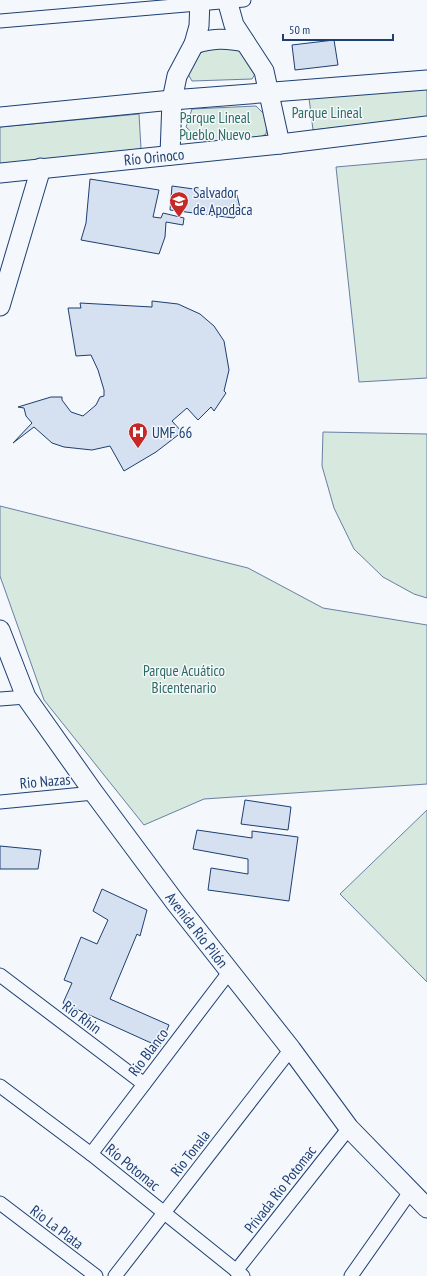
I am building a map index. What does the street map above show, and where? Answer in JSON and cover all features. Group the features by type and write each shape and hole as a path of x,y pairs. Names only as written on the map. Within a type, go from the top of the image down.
{"street":[{"path":"0,21 232,0 234,25 264,71 280,144"},
{"path":"170,155 172,100 177,76 194,44 199,26 200,2"},
{"path":"194,44 215,39 229,39 245,42"},
{"path":"0,117 172,100 427,80"},
{"name":"Río Orinoco","path":"0,173 280,144 427,126"},
{"path":"0,306 41,168"},
{"name":"Avenida Río Pilón","path":"0,630 26,697 94,793 175,902 291,1049 349,1128 427,1208"},
{"path":"0,699 26,697"},
{"name":"Rio Nazas","path":"0,802 94,793"},
{"name":"Rio Blanco","path":"92,1154 230,971"},
{"name":"Rio Rhin","path":"0,975 144,1084"},
{"name":"Rio Tonala","path":"115,1276 291,1049"},
{"name":"Río Potomac","path":"0,1086 92,1154 239,1273"},
{"name":"Privada Rio Potomac","path":"239,1273 349,1128"},
{"path":"351,1276 410,1192"},
{"name":"Rio La Plata","path":"0,1203 96,1276"}],"green space":[{"path":"231,47 242,52 255,66 255,74 252,79 192,81 188,74 200,54 208,49"},
{"name":"Parque Lineal","path":"427,88 427,117 313,130 309,98"},
{"name":"Parque Lineal Pueblo Nuevo","path":"256,106 268,118 266,134 255,140 203,143 186,127 192,109"},
{"name":"Parque Lineal Pueblo Nuevo","path":"139,114 141,149 0,164 0,127"},
{"path":"427,159 427,378 359,382 336,167"},
{"path":"323,432 427,434 427,598 414,594 383,577 354,549 334,508 322,466"},
{"name":"Parque Acuático Bicentenario","path":"0,506 248,568 323,608 427,625 427,784 204,799 144,825 44,700 0,576"},
{"path":"427,810 427,982 340,894"}],"building":[{"path":"334,40 338,65 295,70 292,45"},
{"path":"90,179 159,190 153,217 161,218 163,213 184,218 183,225 166,222 165,237 159,254 81,240 86,223"},
{"path":"172,186 237,195 240,208 234,218 170,210"},
{"path":"152,301 178,304 200,314 214,326 224,341 229,370 224,391 226,393 214,411 211,407 198,420 187,408 172,421 182,432 156,452 124,471 110,446 92,450 64,447 52,443 34,427 13,443 32,423 26,416 24,408 18,407 51,397 62,397 62,400 71,412 83,416 96,405 100,397 104,396 104,390 98,370 91,355 76,356 68,308 81,308 80,303 152,307"},
{"path":"245,800 291,807 288,830 241,824"},
{"path":"197,830 252,838 252,831 298,837 289,901 208,890 211,868 248,874 248,859 193,849"},
{"path":"0,846 41,850 38,869 0,869"},
{"path":"102,889 147,910 140,936 137,934 110,999 169,1025 160,1047 63,1003 72,983 64,980 81,937 97,944 108,920 93,911"}],"place":[{"name":"Salvador de Apodaca","path":"179,218"},
{"name":"UMF 66","path":"138,449"}]}
